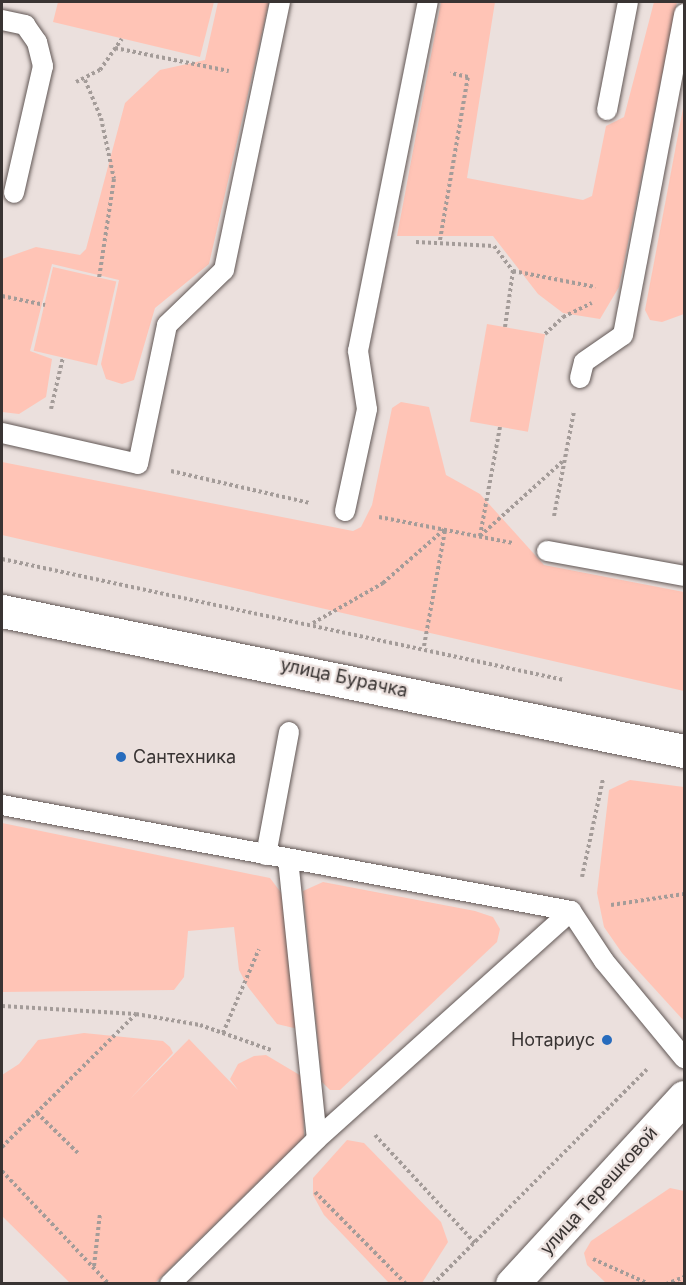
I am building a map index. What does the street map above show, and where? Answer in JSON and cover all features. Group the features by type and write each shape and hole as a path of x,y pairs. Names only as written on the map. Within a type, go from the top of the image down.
{"main road":[{"name":"улица Бурачка","path":"2,611 684,751"},
{"name":"улица Терешковой","path":"512,1284 556,1240 684,1097"}],"lane":[{"path":"2,433 138,464 167,325 224,270 280,2"},
{"path":"345,511 367,409 358,351 428,2"},
{"path":"607,110 628,2"},
{"path":"580,378 584,362 623,335 684,14"},
{"path":"2,20 25,25 37,42 43,66 14,193"},
{"path":"547,551 684,576"},
{"path":"266,855 289,732"},
{"path":"2,805 570,910 678,1051"},
{"path":"288,859 312,1064 317,1138"},
{"path":"170,1284 317,1138 570,910"}],"path":[{"path":"70,82 85,80 122,39"},
{"path":"115,48 219,72 269,57"},
{"path":"440,240 468,77"},
{"path":"85,80 101,118 114,179 99,278"},
{"path":"433,239 494,246 513,271 631,293"},
{"path":"505,327 513,271"},
{"path":"545,334 585,305 631,293"},
{"path":"2,296 45,305"},
{"path":"43,441 63,357"},
{"path":"138,464 345,511 547,551 580,378"},
{"path":"480,536 500,427"},
{"path":"480,536 564,459"},
{"path":"312,623 383,583 445,529"},
{"path":"424,646 445,529"},
{"path":"2,559 424,646 576,683"},
{"path":"605,772 570,910 684,894"},
{"path":"223,1033 260,945"},
{"path":"2,1006 136,1014 223,1033 312,1064"},
{"path":"2,1147 136,1014"},
{"path":"433,1284 678,1051"},
{"path":"350,1108 475,1243"},
{"path":"36,1113 78,1153"},
{"path":"289,1166 406,1284"},
{"path":"2,1172 109,1284"},
{"path":"94,1267 100,1213"},
{"path":"556,1240 650,1284"},
{"path":"666,1284 684,1277"}],"shaded area":[{"path":"58,2 214,2 200,57 53,22"},
{"path":"218,2 269,2 209,264 155,308 134,380 122,384 106,379 101,364 119,280 52,264 30,351 52,359 46,397 19,414 2,412 2,259 36,247 80,255 86,249 125,103 160,70 205,60"},
{"path":"441,2 495,2 467,178 583,200 592,196 606,126 624,117 654,2 677,2 619,287 600,319 563,313 538,294 493,236 397,236"},
{"path":"684,103 684,314 662,322 650,320 645,310"},
{"path":"53,267 116,282 97,365 34,351"},
{"path":"487,324 545,334 528,432 470,421"},
{"path":"401,402 429,407 446,475 480,494 544,565 684,592 684,691 2,535 2,462 353,531 361,527 372,505 392,408"},
{"path":"630,780 684,787 684,1021 622,953 604,927 597,893 609,790"},
{"path":"2,823 270,878 282,894 298,1029 277,1024 248,987 239,970 234,927 188,931 184,977 174,990 2,992"},
{"path":"323,882 475,911 493,917 500,929 497,942 340,1090 330,1090 322,1082 303,891"},
{"path":"84,1033 163,1041 170,1047 173,1053 129,1100 189,1039 238,1090 230,1079 238,1064 254,1056 266,1055 303,1077 304,1137 155,1283 70,1283 2,1216 2,1075 19,1064 38,1040"},
{"path":"347,1140 364,1143 441,1222 448,1242 422,1283 389,1283 324,1215 313,1195 313,1178"},
{"path":"670,1188 684,1191 684,1283 606,1283 587,1265 584,1253 591,1241"}],"place":[{"name":"Сантехника","path":"121,757"},
{"name":"Нотариус","path":"607,1040"}]}
